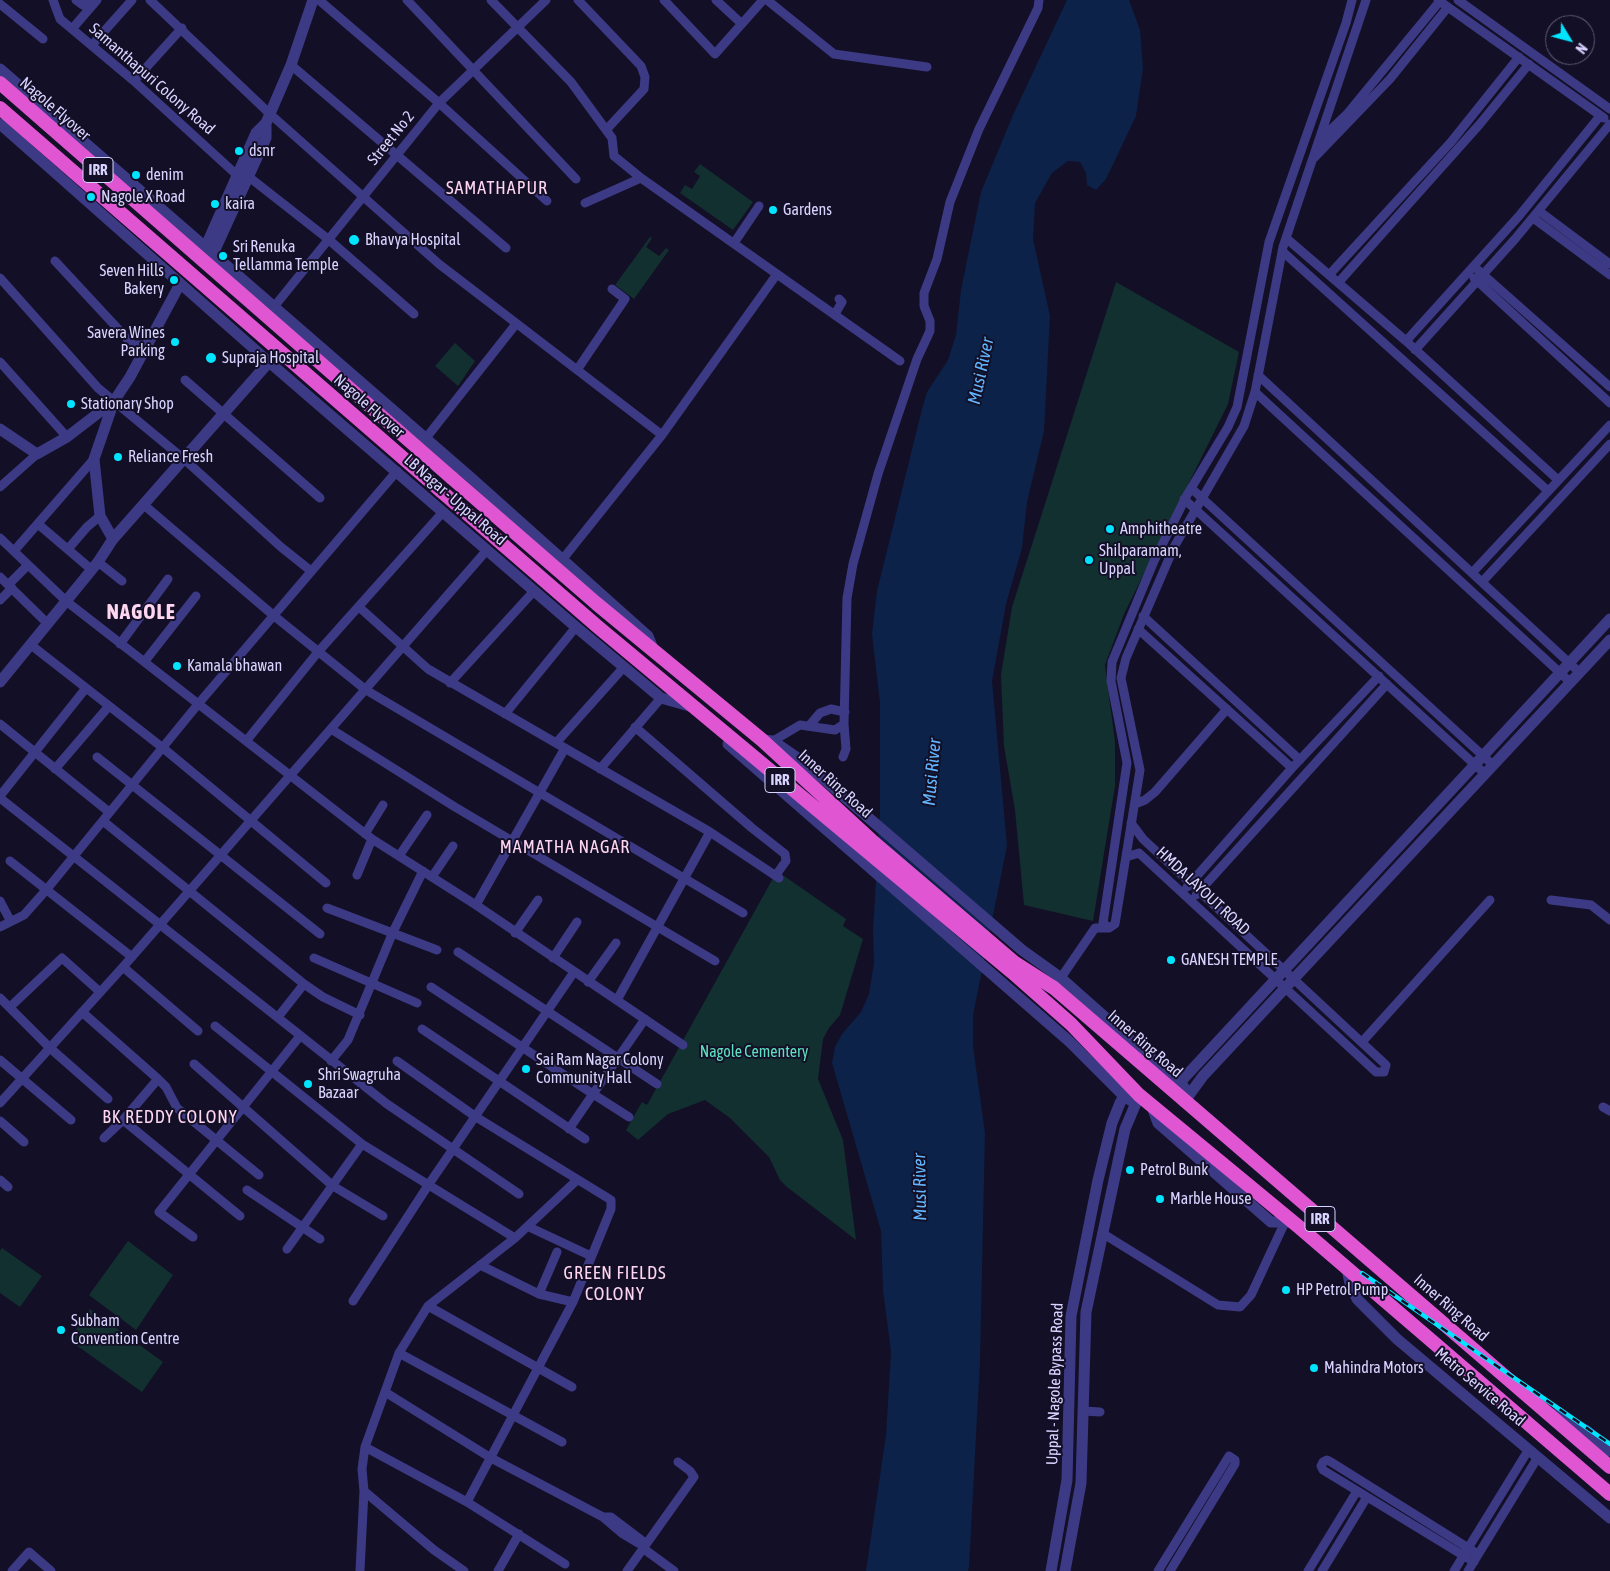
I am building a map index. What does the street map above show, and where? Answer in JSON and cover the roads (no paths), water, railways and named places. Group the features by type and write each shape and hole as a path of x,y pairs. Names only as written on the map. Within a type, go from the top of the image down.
{"highway":[{"name":"Nagole Flyover","path":"0,83 452,478 654,651"},
{"name":"Nagole Flyover","path":"0,108 585,617 694,708"},
{"name":"Inner Ring Road","path":"654,651 767,741 868,846 1071,1024 1132,1095 1151,1104 1289,1222 1347,1268 1610,1494"},
{"name":"Inner Ring Road","path":"694,708 977,930 1015,963 1058,983 1499,1373 1610,1467"},
{"path":"1486,1388 1499,1373"},
{"path":"1503,1402 1517,1387"}],"street":[{"name":"Samanthapuri Colony Road","path":"54,0 60,18 72,29 244,176 328,239 414,314"},
{"path":"76,0 78,4 83,5 89,0"},
{"path":"72,29 96,0"},
{"path":"92,45 132,0"},
{"path":"150,0 182,28 268,118 439,264 662,435"},
{"path":"207,248 266,138 268,118 291,65 313,0"},
{"path":"319,0 439,103 547,201"},
{"path":"407,0 576,179"},
{"path":"491,0 571,82 612,138 614,156 641,178 734,243 766,261 777,274 900,361"},
{"name":"Street No 2","path":"273,308 439,103 546,0"},
{"path":"578,0 641,66 645,77 644,89 606,130"},
{"path":"664,0 715,54 765,0 834,54 928,67"},
{"path":"716,0 742,24"},
{"path":"843,756 846,749 844,724 848,598 853,564 881,465 916,359 930,331 930,321 924,306 924,293 937,259 950,202 979,129 1038,8 1039,0"},
{"path":"1109,928 1103,922 1127,763 1111,681 1112,662 1154,561 1184,499 1228,427 1237,407 1269,242 1352,0"},
{"path":"767,741 805,763 1058,983 1095,928 1109,928 1115,924 1140,770 1122,678 1126,658 1174,547 1244,426 1255,392 1282,251 1366,0"},
{"path":"1458,0 1610,109"},
{"path":"1317,143 1347,114 1442,3"},
{"path":"1415,350 1536,215 1610,123 1442,3"},
{"path":"1313,160 1390,79 1442,3"},
{"path":"0,4 43,39"},
{"path":"134,81 182,28"},
{"path":"1333,297 1333,278 1451,142 1519,58"},
{"path":"1333,278 1480,125 1529,64"},
{"path":"291,65 506,248"},
{"name":"LB Nagar - Uppal Road","path":"0,69 207,248 273,308 426,438 648,636 654,651"},
{"path":"1406,341 1520,216 1600,116"},
{"name":"LB Nagar - Uppal Road","path":"0,124 269,362 397,470 576,627 662,698 694,708"},
{"path":"77,191 103,159"},
{"path":"585,203 641,178"},
{"path":"734,243 759,206"},
{"path":"1536,215 1610,264"},
{"path":"1536,215 1610,275"},
{"path":"1286,238 1406,341 1557,480"},
{"path":"1282,251 1547,490"},
{"path":"56,261 133,345 146,345"},
{"path":"1471,270 1610,387"},
{"path":"562,560 662,435 777,274"},
{"path":"1480,277 1610,403"},
{"path":"0,278 98,388 185,460 281,547 311,571"},
{"path":"14,551 94,459 114,401 130,377 180,284"},
{"path":"577,370 625,299 612,289"},
{"path":"835,314 842,302 839,299"},
{"path":"1343,306 1366,307"},
{"path":"1359,322 1382,321"},
{"path":"426,438 516,324"},
{"path":"0,362 67,437"},
{"path":"0,682 95,566 113,539 185,460 269,362"},
{"path":"1258,375 1579,672"},
{"path":"185,380 320,498"},
{"path":"1255,392 1569,681"},
{"path":"352,433 380,399"},
{"path":"0,487 37,454 67,437 114,401"},
{"path":"1472,573 1547,490 1610,425"},
{"path":"0,429 37,454"},
{"path":"1482,582 1610,444"},
{"path":"94,459 100,516 113,539"},
{"path":"0,927 10,920 24,915 47,889 273,615 397,470"},
{"path":"1190,488 1483,756 1488,769"},
{"path":"1184,499 1474,764 1488,769"},
{"path":"144,505 273,615 366,690 744,913"},
{"path":"247,740 318,652 443,512"},
{"path":"68,549 87,526 100,516"},
{"path":"38,524 68,549 122,581"},
{"path":"0,538 66,601 120,644 200,703 369,836 476,905 683,1045"},
{"path":"0,1103 132,957 488,550"},
{"path":"0,600 28,565"},
{"path":"0,577 48,624"},
{"path":"120,644 168,579"},
{"path":"450,683 534,591"},
{"path":"144,661 196,596"},
{"path":"359,606 428,669 710,832 778,876 786,860 785,854 752,828 636,727"},
{"path":"1143,616 1300,760"},
{"path":"1176,1087 1275,978 1610,619"},
{"path":"504,714 576,627"},
{"path":"1138,629 1292,768"},
{"path":"1188,1098 1203,1076 1569,681 1610,640"},
{"path":"1163,652 1173,644"},
{"path":"31,645 163,748 326,883"},
{"path":"556,743 624,667"},
{"path":"1182,892 1292,768 1378,676"},
{"path":"1191,901 1387,684"},
{"path":"86,688 0,797 161,923 331,1061 453,1150 518,1194"},
{"path":"600,769 662,698"},
{"path":"55,770 110,706"},
{"path":"809,726 820,713 831,709 845,712"},
{"path":"1135,804 1145,800 1154,792 1227,709"},
{"path":"713,723 725,741 1132,1095"},
{"path":"0,724 109,812"},
{"path":"767,741 800,726 834,730 844,724"},
{"path":"331,728 455,808 715,961"},
{"path":"476,905 565,748"},
{"path":"1127,763 1138,753"},
{"path":"97,757 219,856 320,934"},
{"path":"1286,776 1296,784"},
{"path":"357,875 369,836 383,805"},
{"path":"399,856 427,815"},
{"path":"103,821 304,984 323,997 360,1016"},
{"path":"1131,823 1143,839 1362,1042"},
{"path":"616,1000 710,832"},
{"path":"432,877 453,846"},
{"name":"HMDA LAYOUT ROAD","path":"1126,857 1139,853 1354,1052 1379,1074 1384,1072 1386,1065 1362,1042"},
{"path":"10,861 132,957"},
{"path":"331,1061 348,1040 360,1016 393,932 423,871"},
{"path":"516,933 538,900"},
{"path":"1354,1052 1490,900"},
{"path":"1551,900 1591,905 1610,920"},
{"path":"0,901 10,920"},
{"path":"327,908 437,950"},
{"path":"553,958 578,922"},
{"path":"588,982 616,943"},
{"path":"458,952 657,1084"},
{"path":"10,1007 62,958 100,992"},
{"path":"314,958 417,1004"},
{"path":"123,967 198,1031"},
{"path":"353,1301 429,1184 574,972"},
{"path":"278,1017 304,984"},
{"path":"431,987 629,1117"},
{"path":"0,998 50,1048 108,1099"},
{"path":"82,1012 166,1087 177,1108 259,1175"},
{"path":"569,1129 645,1019"},
{"path":"215,1026 271,1073 362,1144 515,1238"},
{"path":"422,1029 585,1139"},
{"path":"193,1237 159,1212 300,1036"},
{"path":"0,1060 71,1120"},
{"path":"397,1061 476,1117 611,1200 611,1209 573,1302 540,1369 467,1502"},
{"path":"194,1064 333,1186 383,1216"},
{"path":"104,1138 123,1120 158,1079"},
{"name":"Uppal - Nagole Bypass Road","path":"1064,1571 1082,1483 1085,1319 1132,1095"},
{"name":"Uppal - Nagole Bypass Road","path":"1051,1571 1067,1480 1071,1316 1098,1180 1112,1124 1132,1095"},
{"path":"123,1120 240,1216"},
{"path":"0,1121 24,1142"},
{"path":"287,1249 362,1144"},
{"path":"0,1180 8,1188"},
{"path":"360,1571 364,1491 362,1470 365,1447 399,1353 428,1306 515,1238 577,1180"},
{"path":"247,1190 320,1239"},
{"path":"1102,1232 1218,1305 1240,1307 1251,1295 1289,1222"},
{"path":"528,1227 592,1256"},
{"path":"538,1294 557,1252"},
{"path":"480,1265 538,1294 573,1302"},
{"name":"Metro Service Road","path":"1347,1268 1350,1284 1357,1299 1397,1339 1610,1518"},
{"path":"428,1306 572,1387"},
{"path":"399,1353 515,1414 562,1442"},
{"path":"385,1392 491,1458 603,1517 674,1571"},
{"path":"1541,1408 1587,1431 1610,1451"},
{"path":"1084,1411 1100,1412"},
{"path":"365,1447 467,1502 565,1564"},
{"path":"1454,1571 1529,1449"},
{"path":"1158,1571 1229,1456 1235,1460 1235,1464 1170,1571"},
{"path":"1468,1571 1538,1457"},
{"path":"1466,1552 1331,1462 1327,1460 1323,1462 1321,1466 1323,1470 1476,1558"},
{"path":"627,1571 694,1477 690,1471 678,1462"},
{"path":"364,1491 434,1550 464,1571"},
{"path":"1308,1571 1357,1491"},
{"path":"1322,1571 1367,1497"},
{"path":"498,1571 519,1534"},
{"path":"12,1571 29,1552 52,1571"}],"water":[{"name":"Musi River","path":"1067,0 1129,0 1140,30 1143,68 1136,116 1106,179 1096,190 1087,185 1086,173 1080,162 1068,161 1052,173 1035,203 1033,239 1050,316 1044,431 1027,502 1022,548 1006,604 992,681 1007,846 973,1015 973,1046 985,1133 980,1361 969,1567 968,1571 866,1571 886,1435 891,1352 883,1290 881,1231 832,1063 835,1047 842,1034 861,1012 869,994 874,963 873,930 880,812 880,703 872,634 877,591 927,392 948,360 956,335 961,290 981,192 1013,115"}],"railway":[{"path":"1362,1273 1610,1444"}],"place":[{"name":"dsnr","path":"239,151"},
{"name":"denim","path":"136,175"},
{"name":"Nagole X Road","path":"91,197"},
{"name":"kaira","path":"215,204"},
{"name":"Gardens","path":"773,210"},
{"name":"Bhavya Hospital","path":"354,240"},
{"name":"Sri Renuka Tellamma Temple","path":"223,256"},
{"name":"Seven Hills Bakery","path":"174,280"},
{"name":"Savera Wines Parking","path":"175,342"},
{"name":"Supraja Hospital","path":"211,358"},
{"name":"Stationary Shop","path":"71,404"},
{"name":"Reliance Fresh","path":"118,457"},
{"name":"Amphitheatre","path":"1110,529"},
{"name":"Shilparamam, Uppal","path":"1089,560"},
{"name":"Kamala bhawan","path":"177,666"},
{"name":"GANESH TEMPLE","path":"1171,960"},
{"name":"Sai Ram Nagar Colony Community Hall","path":"526,1069"},
{"name":"Shri Swagruha Bazaar","path":"308,1084"},
{"name":"Petrol Bunk","path":"1130,1170"},
{"name":"Marble House","path":"1160,1199"},
{"name":"HP Petrol Pump","path":"1286,1290"},
{"name":"Subham Convention Centre","path":"61,1330"},
{"name":"Mahindra Motors","path":"1314,1368"}],"district":[{"name":"SAMATHAPUR","path":"497,188"},
{"name":"NAGOLE","path":"141,612"},
{"name":"MAMATHA NAGAR","path":"565,847"},
{"name":"BK REDDY COLONY","path":"170,1117"},
{"name":"GREEN FIELDS COLONY","path":"615,1283"}],"park label":[{"name":"Nagole Cementery","path":"754,1052"}]}
